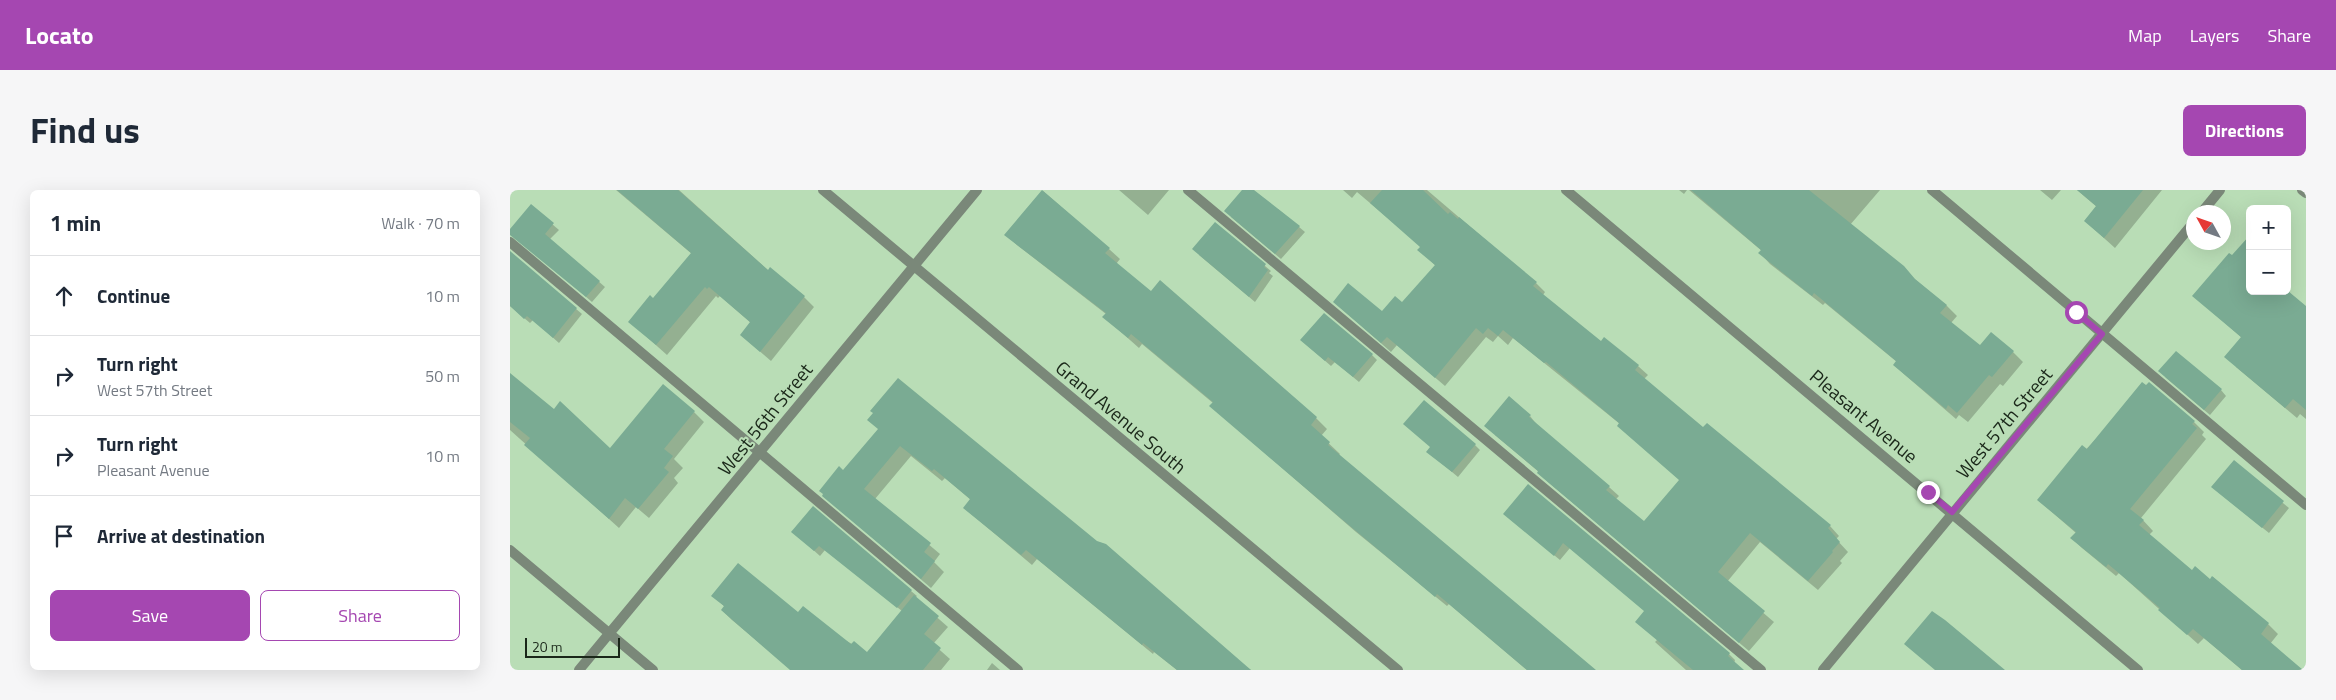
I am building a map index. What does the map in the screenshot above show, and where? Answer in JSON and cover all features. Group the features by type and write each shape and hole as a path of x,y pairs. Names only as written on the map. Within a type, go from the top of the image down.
{"street":[{"name":"Grand Avenue South","path":"823,190 1398,670"},
{"name":"West 56th Street","path":"579,670 977,190"},
{"path":"1188,190 1761,670"},
{"name":"Pleasant Avenue","path":"1566,190 2138,670"},
{"path":"1932,190 2306,505"},
{"path":"2208,205 2220,190"},
{"path":"2302,190 2306,193"},
{"name":"West 57th Street","path":"1822,670 2186,232"},
{"path":"510,242 1018,670"},
{"path":"510,550 652,670"}],"building":[{"path":"617,190 678,190 768,270 770,267 805,296 760,352 740,335 750,322 709,287 707,289 705,287 656,345 628,322 650,295 653,298 691,253"},
{"path":"1042,190 1110,248 1105,253 1151,291 1160,280 1317,417 1311,425 1330,442 1328,445 1596,670 1527,670 1437,594 1435,597 1209,406 1213,402 1131,334 1128,338 1102,317 1106,313 1004,235"},
{"path":"1242,190 1254,190 1300,226 1275,254 1224,211"},
{"path":"1382,190 1423,190 1448,214 1450,212 1458,219 1459,217 1537,282 1533,286 1601,341 1604,337 1639,365 1635,370 1703,427 1707,423 1831,525 1828,528 1840,542 1833,552 1808,581 1750,533 1718,572 1765,611 1739,643 1484,426 1509,396 1531,415 1529,417 1610,486 1606,490 1644,521 1679,480 1617,426 1619,423 1546,362 1544,363 1503,330 1498,336 1488,328 1483,334 1476,328 1435,378 1387,337 1381,343 1333,302 1348,283 1382,311 1395,296 1402,302 1435,265 1417,250 1420,247 1370,203"},
{"path":"1691,190 1809,190 1904,266 1915,279 1947,305 1940,313 1980,345 1991,332 2014,351 1992,377 1989,375 1957,413 1948,405 1946,409 1893,365 1896,361 1814,293 1812,296 1758,253 1761,250"},
{"path":"2077,190 2143,190 2104,238 2084,221 2096,206"},
{"path":"531,204 554,223 545,234 600,281 586,297 510,235 510,229"},
{"path":"1215,222 1266,264 1264,267 1268,270 1249,297 1192,249"},
{"path":"2246,239 2246,295 2291,294 2306,306 2306,410 2293,399 2285,408 2224,357 2241,337 2192,296 2229,253 2232,255"},
{"path":"510,251 577,308 553,338 527,316 524,319 510,306"},
{"path":"1324,313 1373,354 1353,377 1328,357 1325,361 1300,340"},
{"path":"2176,351 2222,389 2204,410 2158,371"},
{"path":"510,373 554,409 560,401 610,448 663,384 695,411 664,449 673,456 664,468 669,472 638,509 625,498 609,519 524,445 530,438 510,422"},
{"path":"898,378 1097,541 1106,544 1251,670 1177,670 1143,643 1142,645 1026,550 1021,555 963,508 970,499 934,469 932,471 900,446 864,489 931,543 924,552 935,561 921,579 822,496 823,494 819,491 839,466 843,470 878,429 867,420 873,413 870,411"},
{"path":"2142,382 2146,385 2149,382 2195,421 2192,424 2197,428 2130,509 2144,520 2139,525 2192,570 2195,566 2210,579 2212,576 2269,623 2261,634 2303,670 2242,670 2193,629 2187,635 2158,610 2160,608 2108,564 2106,567 2070,538 2076,532 2037,500 2082,445 2087,449"},
{"path":"1424,400 1476,444 1452,472 1426,452 1430,447 1403,424"},
{"path":"2234,460 2284,501 2262,528 2211,487"},
{"path":"1528,484 1730,653 1728,656 1744,670 1693,670 1635,622 1644,611 1563,543 1554,556 1503,514"},
{"path":"813,506 912,590 897,608 819,546 814,551 791,532"},
{"path":"738,563 798,612 803,606 851,644 854,641 867,652 914,595 939,616 924,634 941,648 923,670 790,670 721,610 724,606 711,596"},
{"path":"1932,611 2005,670 1935,670 1904,644"}],"route":[{"path":"1928,492 1952,512 2102,334 2076,312"}]}
